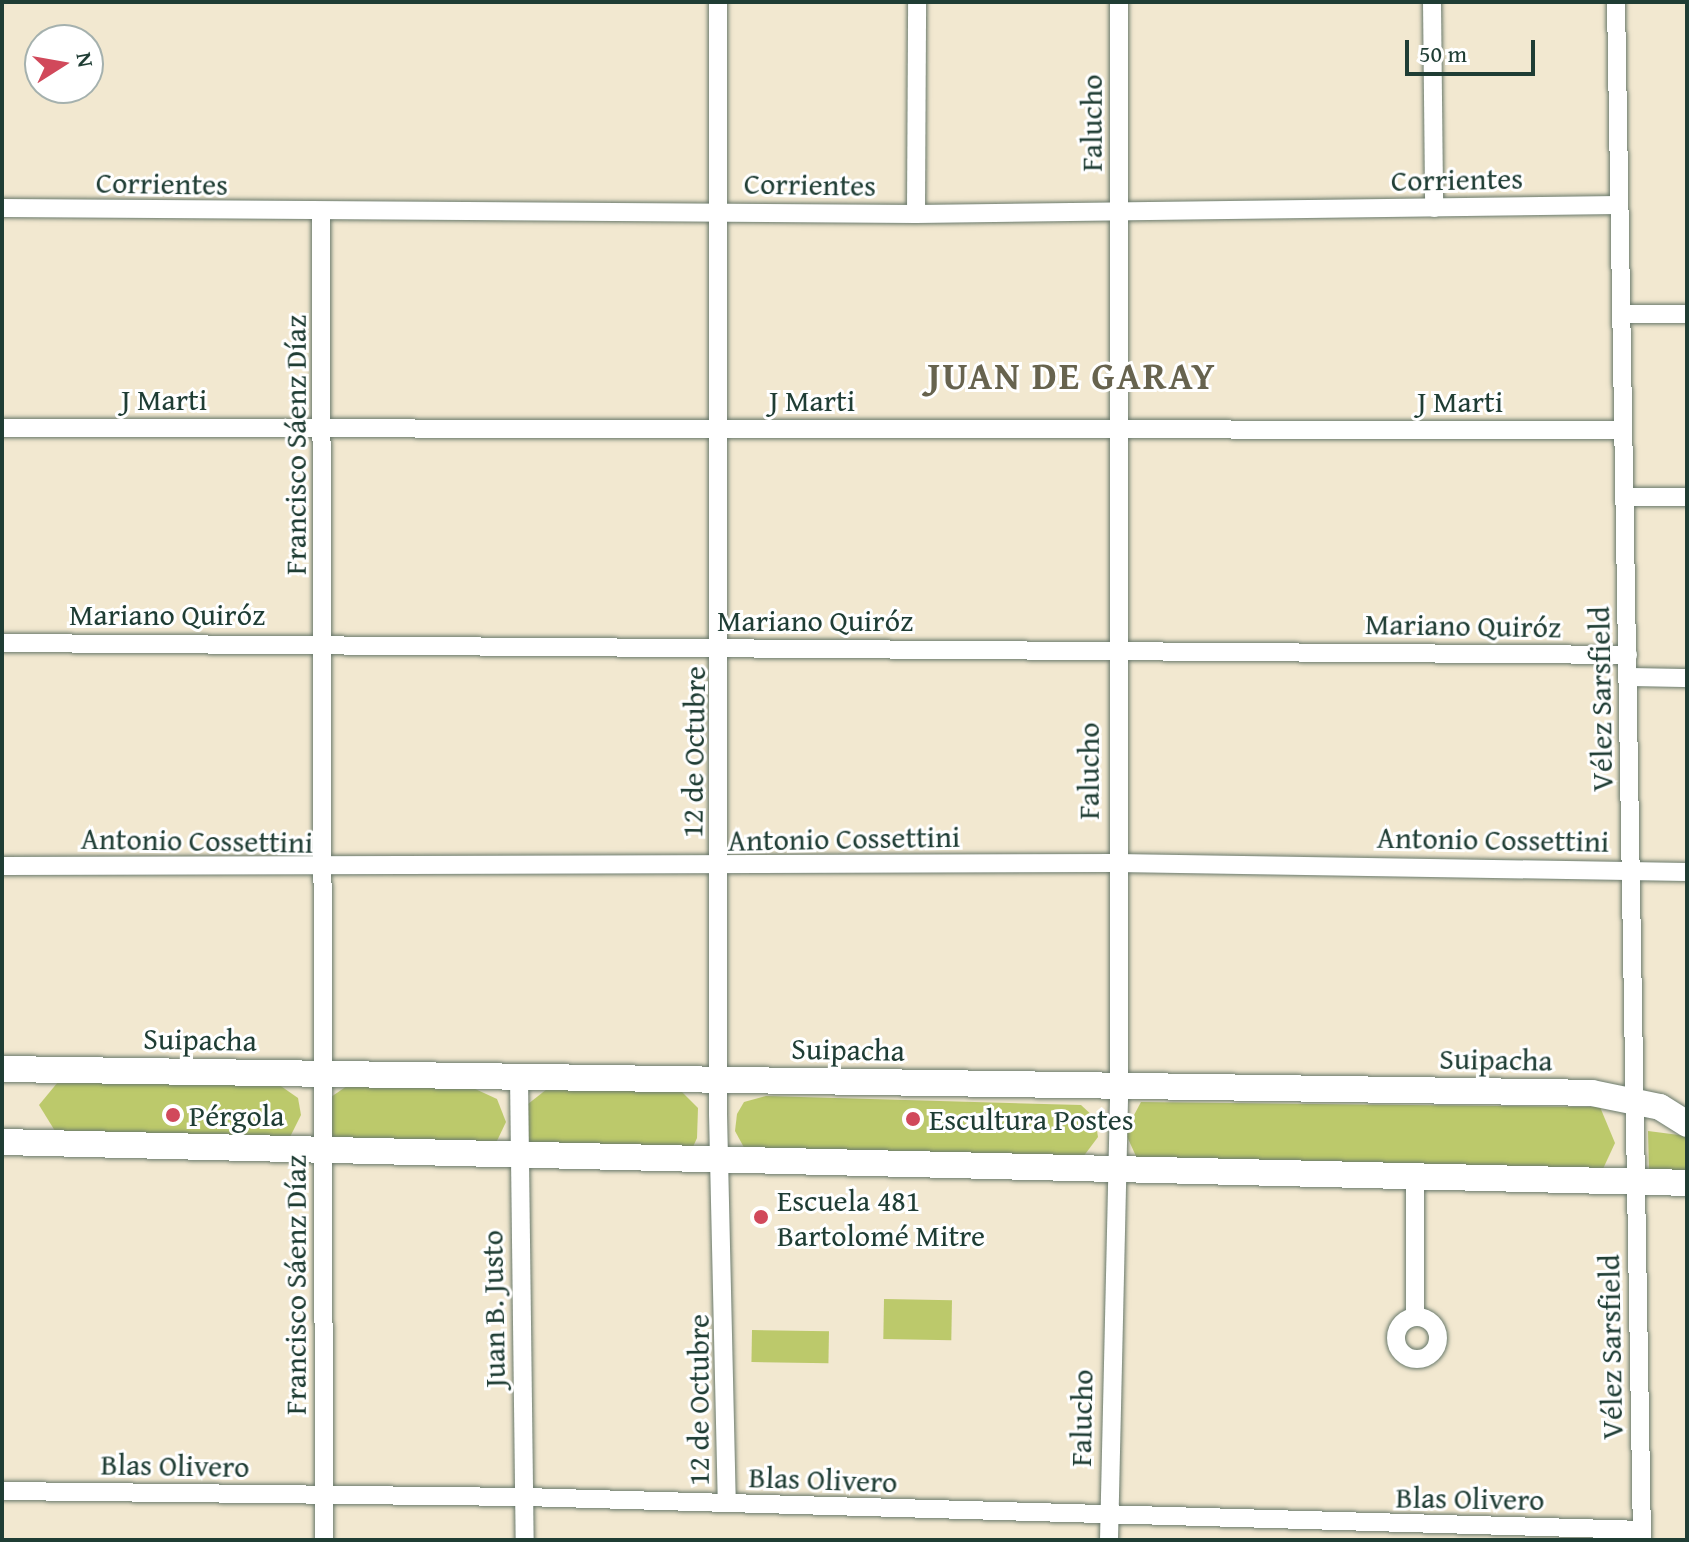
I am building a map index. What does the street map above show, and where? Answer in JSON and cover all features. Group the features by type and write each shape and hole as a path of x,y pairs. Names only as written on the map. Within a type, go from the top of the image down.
{"street":[{"name":"12 de Octubre","path":"718,2 718,428 722,648 718,1079 724,1158 727,1503"},
{"path":"916,214 917,2"},
{"name":"Falucho","path":"1109,1540 1112,1169 1119,1084 1115,649 1119,2"},
{"path":"1432,2 1434,208"},
{"name":"Vélez Sarsfield","path":"1616,2 1630,869 1648,1104 1635,1183 1642,1535"},
{"name":"Corrientes","path":"2,208 321,214 719,211 916,214 1618,205"},
{"name":"Francisco Sáenz Díaz","path":"321,214 324,1540"},
{"path":"1621,314 1687,314"},
{"name":"J Marti","path":"2,428 1622,430"},
{"path":"1624,497 1687,497"},
{"name":"Mariano Quiróz","path":"2,643 324,642 1628,655"},
{"path":"1627,677 1687,678"},
{"name":"Antonio Cossettini","path":"2,866 323,870 1117,863 1687,872"},
{"name":"Suipacha","path":"2,1069 1119,1084 1648,1104"},
{"name":"Juan B. Justo","path":"519,1077 517,1158 525,1540"},
{"path":"1648,1104 1687,1112"},
{"path":"1648,1104 1687,1124"},
{"path":"2,1142 517,1158 724,1158 1687,1183"},
{"path":"1415,1177 1415,1317"},
{"name":"Blas Olivero","path":"2,1491 525,1497 1642,1535"}],"green space":[{"path":"58,1082 275,1082 298,1098 301,1115 290,1137 55,1131 39,1105"},
{"path":"347,1086 471,1087 497,1099 506,1122 495,1145 350,1149 329,1136 328,1099"},
{"path":"547,1089 681,1091 698,1108 697,1138 692,1149 533,1147 526,1135 528,1104"},
{"path":"766,1096 1081,1105 1095,1118 1098,1137 1080,1161 747,1153 735,1131 737,1114 744,1102"},
{"path":"1141,1102 1600,1107 1615,1143 1602,1171 1140,1165 1125,1132"},
{"path":"1648,1131 1687,1136 1687,1173 1649,1171"},
{"path":"884,1299 952,1300 951,1340 883,1339"},
{"path":"752,1330 829,1331 828,1363 751,1362"}],"place":[{"name":"Pérgola","path":"173,1115"},
{"name":"Escultura Postes","path":"913,1119"},
{"name":"Escuela 481 Bartolomé Mitre","path":"761,1217"}],"district":[{"name":"JUAN DE GARAY","path":"1072,376"}]}
